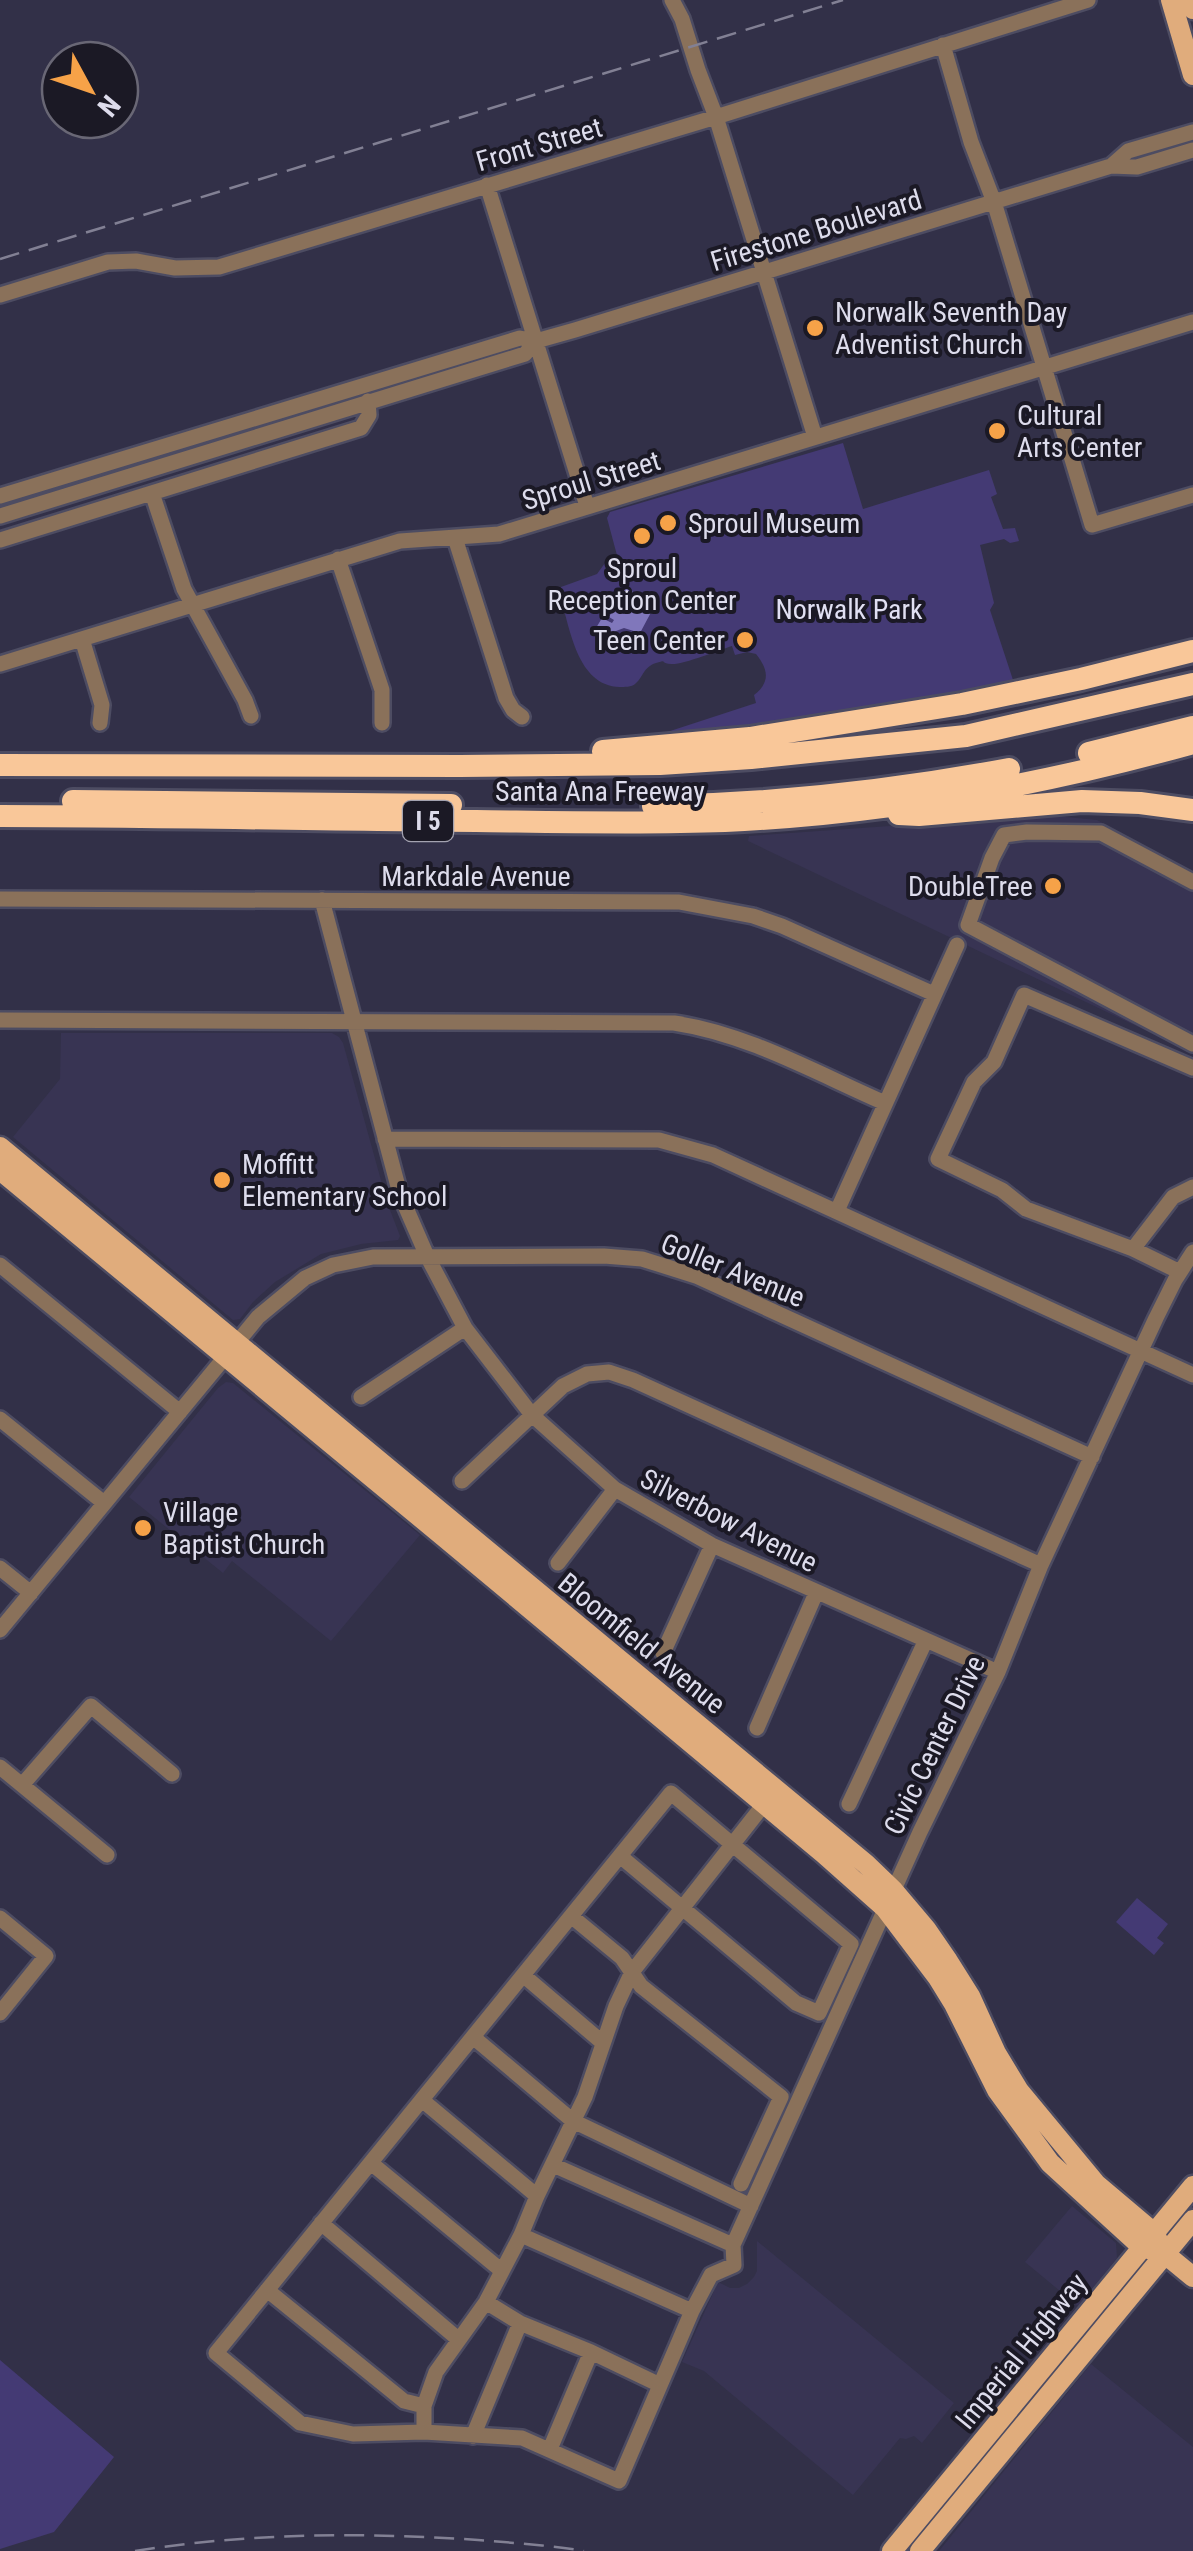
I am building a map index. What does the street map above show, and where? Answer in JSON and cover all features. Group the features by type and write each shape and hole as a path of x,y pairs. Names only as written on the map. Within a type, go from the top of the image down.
{"highway":[{"path":"460,766 750,738 993,698 1193,652"},
{"name":"Santa Ana Freeway","path":"0,765 460,766 660,764 751,758 966,736 1193,684"},
{"path":"0,800 583,807 758,802 944,781 1084,755 1193,727"},
{"name":"Santa Ana Freeway","path":"0,816 726,820 856,810 964,794 1127,761 1193,742"},
{"path":"856,810 919,816 1082,801 1120,801 1193,810"}],"main road":[{"path":"1171,0 1193,75"},
{"path":"1190,0 1193,9"},
{"name":"Bloomfield Avenue","path":"0,1147 142,1275 770,1797 866,1864 889,1899 926,1929 959,1977 1002,2096 1050,2162 1193,2278"},
{"name":"Bloomfield Avenue","path":"0,1170 142,1275"},
{"name":"Bloomfield Avenue","path":"984,2046 1078,2166 1148,2240"},
{"path":"1002,2096 1014,2099 1056,2154 1078,2166"},
{"name":"Imperial Highway","path":"892,2551 1193,2186"},
{"name":"Imperial Highway","path":"920,2551 1193,2220"}],"street":[{"path":"672,0 716,117 815,437"},
{"name":"Front Street","path":"0,295 108,262 136,261 174,268 219,267 1088,0"},
{"path":"943,44 1092,524 1193,495"},
{"name":"Firestone Boulevard","path":"1111,166 1128,151 1193,132"},
{"name":"Firestone Boulevard","path":"0,496 520,338 536,341 1111,166 1137,166 1193,150"},
{"path":"487,185 588,506"},
{"name":"Sproul Street","path":"0,664 400,541 499,534 1193,322"},
{"name":"Firestone Boulevard","path":"0,516 525,354 536,341"},
{"path":"0,540 361,428 369,415 368,401"},
{"path":"152,493 184,589 246,700 251,716"},
{"path":"455,538 506,698 522,717"},
{"path":"338,559 382,690 382,723"},
{"path":"82,638 102,706 100,723"},
{"path":"1193,882 1101,833 1004,835 968,925 1193,1044"},
{"name":"Markdale Avenue","path":"0,900 680,902 768,921 934,994"},
{"name":"Silverbow Avenue","path":"322,900 400,1194 465,1328 532,1415 615,1490 712,1545 998,1672"},
{"path":"837,1211 957,945"},
{"path":"1180,1272 1134,1249 1026,1209 1002,1190 938,1159 974,1082 994,1062 1024,994 1193,1068"},
{"path":"0,1020 674,1022 748,1042 884,1103"},
{"path":"385,1138 659,1140 713,1155 1193,1375"},
{"path":"1134,1249 1174,1197 1193,1187"},
{"name":"Civic Center Drive","path":"692,2312 711,2275 734,2264 733,2246 889,1899 998,1672 1042,1565 1142,1350 1193,1252"},
{"name":"Goller Avenue","path":"0,1630 272,1303 319,1271 372,1258 642,1259 696,1276 1092,1457"},
{"path":"0,1264 180,1412"},
{"path":"360,1397 465,1328"},
{"path":"462,1481 563,1386 588,1374 609,1372 1042,1565"},
{"path":"0,1420 104,1503"},
{"path":"558,1563 615,1490"},
{"path":"663,1653 712,1545"},
{"path":"0,1568 31,1592"},
{"path":"757,1728 816,1592"},
{"path":"848,1804 925,1642"},
{"path":"22,1786 90,1706 172,1774"},
{"path":"0,1767 107,1855"},
{"path":"521,2235 692,2312 618,2481 522,2438 424,2432 353,2434 300,2423 216,2352 671,1793 851,1944 819,2013 796,2003 620,1856"},
{"path":"424,2432 424,2406 436,2372 486,2302 521,2235 585,2098 632,1972 770,1797"},
{"path":"571,1916 622,1958 642,1986 781,2098 741,2184"},
{"path":"0,1918 46,1956 0,2012"},
{"path":"523,1975 603,2044"},
{"path":"473,2037 573,2120 751,2206"},
{"path":"422,2100 537,2196"},
{"path":"371,2163 502,2271"},
{"path":"553,2165 733,2246"},
{"path":"321,2223 458,2339"},
{"path":"267,2290 404,2401 424,2406"},
{"path":"486,2302 520,2324 592,2352 660,2385"},
{"path":"472,2436 520,2324"},
{"path":"550,2449 592,2352"}],"shaded area":[{"path":"625,588 656,603 640,633 624,628 608,634 596,628 602,618 612,623 614,620 609,617"},
{"path":"1046,815 1097,820 1193,873 1193,1053 748,841 749,836"},
{"name":"Moffitt Elementary School","path":"61,1033 332,1033 339,1037 400,1236 398,1240 321,1254 275,1282 240,1319 233,1320 13,1137 60,1079"},
{"path":"226,1382 233,1383 420,1535 331,1641 232,1561 223,1573 129,1497"},
{"path":"1072,2206 1116,2243 1117,2258 1078,2306 1025,2262"},
{"path":"757,2241 954,2403 922,2443 914,2436 900,2438 853,2495 704,2371 682,2362 718,2282 739,2288 754,2277"},
{"path":"1091,2364 1193,2447 1193,2551 939,2551"}],"green space":[{"name":"Norwalk Park","path":"843,443 863,509 989,470 997,494 991,497 1003,529 1015,528 1019,541 1010,543 1004,539 980,545 994,603 990,610 1013,680 850,713 658,735 756,703 754,695 766,675 760,660 756,654 747,652 735,655 732,646 684,662 656,663 632,686 605,684 594,677 578,653 561,587 597,574 605,563 618,559 607,518 610,512"},
{"path":"1137,1898 1168,1924 1157,1938 1164,1943 1154,1955 1116,1922"},
{"path":"0,2360 114,2457 54,2532 0,2549"}],"railway":[{"path":"0,259 843,0"},
{"path":"135,2551 220,2541 349,2535 478,2540 584,2551"}],"place":[{"name":"Norwalk Seventh Day Adventist Church","path":"815,328"},
{"name":"Cultural Arts Center","path":"997,431"},
{"name":"Sproul Museum","path":"668,523"},
{"name":"Sproul Reception Center","path":"642,536"},
{"name":"Teen Center","path":"745,640"},
{"name":"DoubleTree","path":"1053,886"},
{"name":"Moffitt Elementary School","path":"222,1180"},
{"name":"Village Baptist Church","path":"143,1528"}]}
